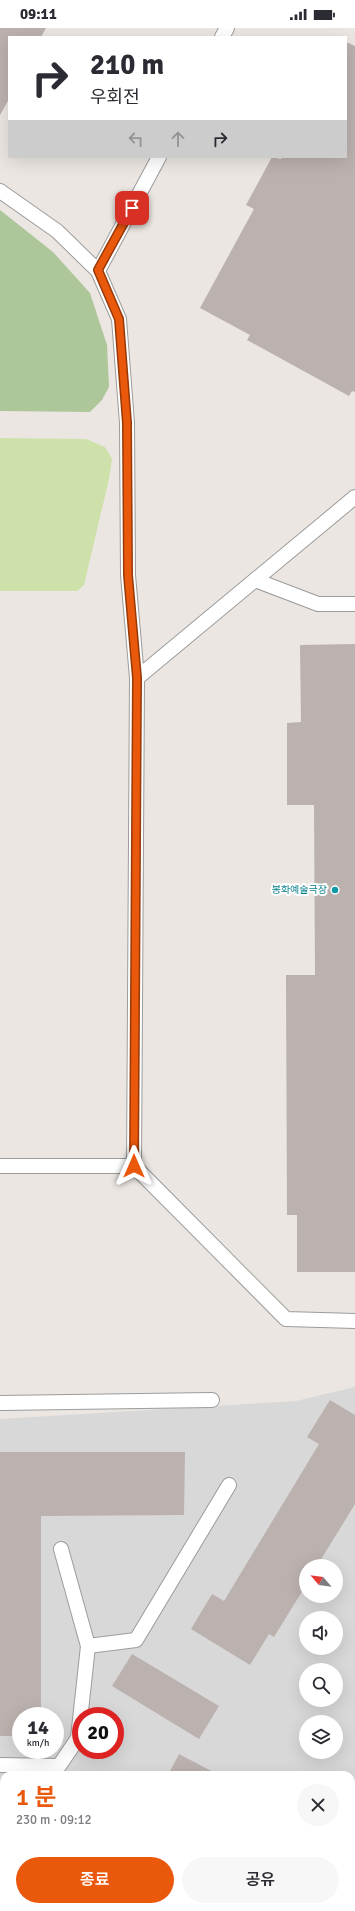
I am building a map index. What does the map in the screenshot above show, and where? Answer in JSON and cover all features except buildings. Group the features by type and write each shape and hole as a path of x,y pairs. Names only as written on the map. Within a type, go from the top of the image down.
{"lane":[{"path":"98,270 157,158"},
{"path":"0,192 57,231 98,270 119,319 127,423 128,575 137,678 134,1166 286,1319 355,1320"},
{"path":"137,678 355,497"},
{"path":"255,580 318,604 355,604"},
{"path":"0,1166 134,1166"},
{"path":"0,1403 212,1400"},
{"path":"88,1646 136,1640 229,1485"},
{"path":"0,1765 59,1766 78,1738 88,1646 61,1549"}],"shaded area":[{"path":"355,1387 355,1771 0,1771 0,1419 296,1401"}],"green space":[{"path":"0,210 53,252 90,293 107,345 109,387 102,400 90,412 0,411"},
{"path":"0,438 86,439 105,447 112,459 109,479 84,585 77,591 0,591"}],"place":[{"name":"봉화예술극장","path":"335,890"}],"route":[{"path":"132,208 98,270 119,319 127,423 128,575 137,678 134,1166"}]}
